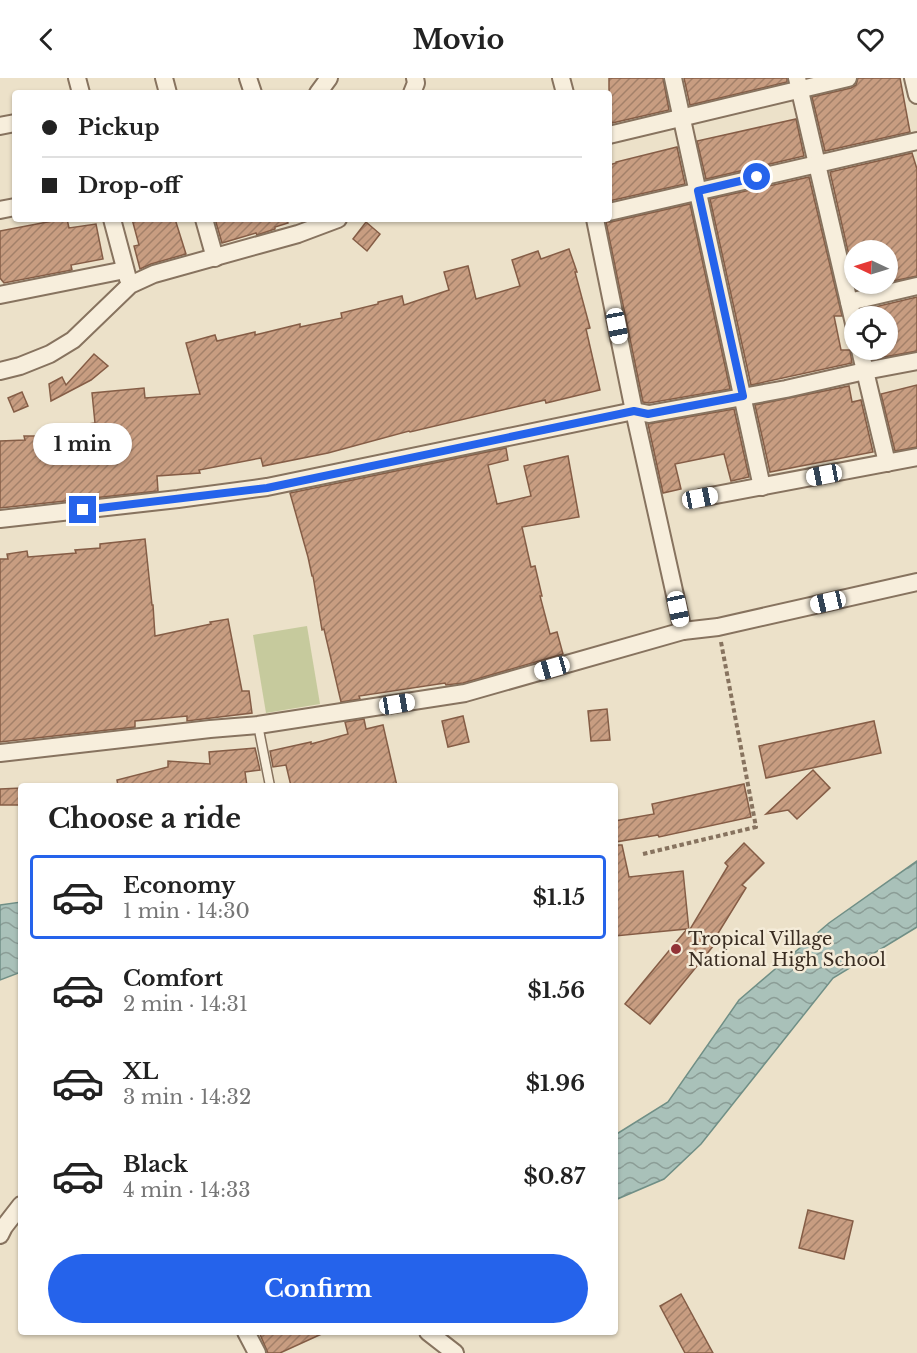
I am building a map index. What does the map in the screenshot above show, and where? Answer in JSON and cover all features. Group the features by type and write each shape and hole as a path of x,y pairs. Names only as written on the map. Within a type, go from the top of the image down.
{"street":[{"path":"674,78 762,487"},
{"path":"612,134 682,118 799,84 848,78"},
{"path":"913,78 917,95"},
{"path":"799,84 850,306"},
{"path":"612,211 917,141"},
{"path":"113,222 127,277"},
{"path":"205,222 215,258"},
{"path":"0,295 154,274 298,234 330,222"},
{"path":"596,222 634,411 683,631"},
{"path":"0,370 20,366 50,354 73,340 127,277"},
{"path":"849,303 917,286"},
{"path":"862,360 887,464"},
{"path":"0,519 267,488 634,411 648,414 786,389 917,361"},
{"path":"700,498 917,457"},
{"path":"0,753 258,725 465,693 683,631 718,627 917,582"},
{"path":"0,1235 18,1209"},
{"path":"248,1335 257,1353"},
{"path":"432,1335 455,1353"}],"lane":[{"path":"258,725 269,783"}],"path":[{"path":"643,855 756,827 718,627"}],"green space":[{"path":"307,626 320,704 266,713 253,635"}],"water":[{"path":"917,861 917,927 833,978 701,1144 664,1179 618,1199 618,1133 668,1102 739,1000 829,923"},
{"path":"18,902 18,973 0,980 0,905"}],"building":[{"path":"609,78 663,78 669,110 612,123 612,90 609,90"},
{"path":"684,78 787,78 787,82 690,105"},
{"path":"858,78 900,78 910,132 825,151 812,97 851,88 856,85"},
{"path":"796,119 804,156 706,179 697,141"},
{"path":"677,147 685,184 612,200 612,164"},
{"path":"912,153 917,169 917,276 898,280 898,240 845,240 830,172"},
{"path":"809,177 842,316 834,316 841,350 844,350 844,360 852,360 852,363 751,385 710,199"},
{"path":"690,204 730,389 649,403 643,402 606,222"},
{"path":"47,222 68,222 69,228 96,224 103,259 71,265 72,270 4,283 0,278 0,231"},
{"path":"133,222 176,222 186,254 140,269 134,246 139,245"},
{"path":"216,222 288,222 257,235 256,233 222,243"},
{"path":"366,222 380,234 367,251 353,239"},
{"path":"569,249 577,272 575,272 590,328 586,329 600,390 546,403 545,400 409,431 328,453 263,466 261,458 199,470 200,473 157,476 158,491 0,508 0,441 25,440 24,436 56,436 55,429 95,423 92,393 144,388 145,398 200,394 186,343 215,335 217,341 255,332 255,335 300,324 300,327 342,318 341,313 402,296 404,305 449,290 444,272 468,266 476,299 520,286 512,260 538,251 541,259"},
{"path":"917,297 917,351 898,354 898,306 879,306"},
{"path":"94,354 108,366 91,380 51,401 49,384 62,377 66,385"},
{"path":"917,385 917,447 895,451 881,394"},
{"path":"849,386 852,402 861,400 873,452 770,472 755,405"},
{"path":"22,392 28,406 14,412 8,398"},
{"path":"734,409 749,477 731,481 724,454 675,464 681,489 663,493 648,424"},
{"path":"506,448 508,460 488,465 497,504 531,496 524,466 568,456 579,517 522,527 531,567 535,566 550,634 557,632 563,654 463,683 446,685 445,683 359,696 360,699 341,702 324,629 322,630 313,576 290,493"},
{"path":"145,539 155,636 228,619 242,691 249,691 252,713 187,721 187,716 135,721 135,727 0,742 0,559 8,559 7,554 27,551 28,557 76,553 75,550 100,548 100,544"},
{"path":"607,709 610,740 591,741 588,711"},
{"path":"463,716 469,742 448,747 442,721"},
{"path":"364,719 366,729 383,725 396,783 290,783 286,765 273,767 270,751 311,742 311,744 348,734 345,722"},
{"path":"874,721 881,753 766,778 759,746"},
{"path":"255,748 260,770 245,772 247,783 118,783 117,780 168,767 168,761 210,764 209,752"},
{"path":"813,770 830,788 797,819 788,810 766,814"},
{"path":"744,784 751,817 659,837 658,835 618,842 618,820 654,814 652,804"},
{"path":"18,788 18,805 0,805 0,789"},
{"path":"744,843 764,863 742,885 746,888 712,943 714,945 650,1024 625,1004 687,929 618,936 618,845 622,845 629,877 683,871 689,931 728,866 725,863"},
{"path":"808,1210 853,1221 844,1259 799,1248"},
{"path":"681,1294 713,1353 685,1353 660,1306"},
{"path":"260,1335 319,1335 280,1353 268,1353"}],"place":[{"name":"Tropical Village National High School","path":"676,949"}],"route":[{"path":"83,510 267,488 634,411 648,414 743,396 698,191 757,177"}]}
